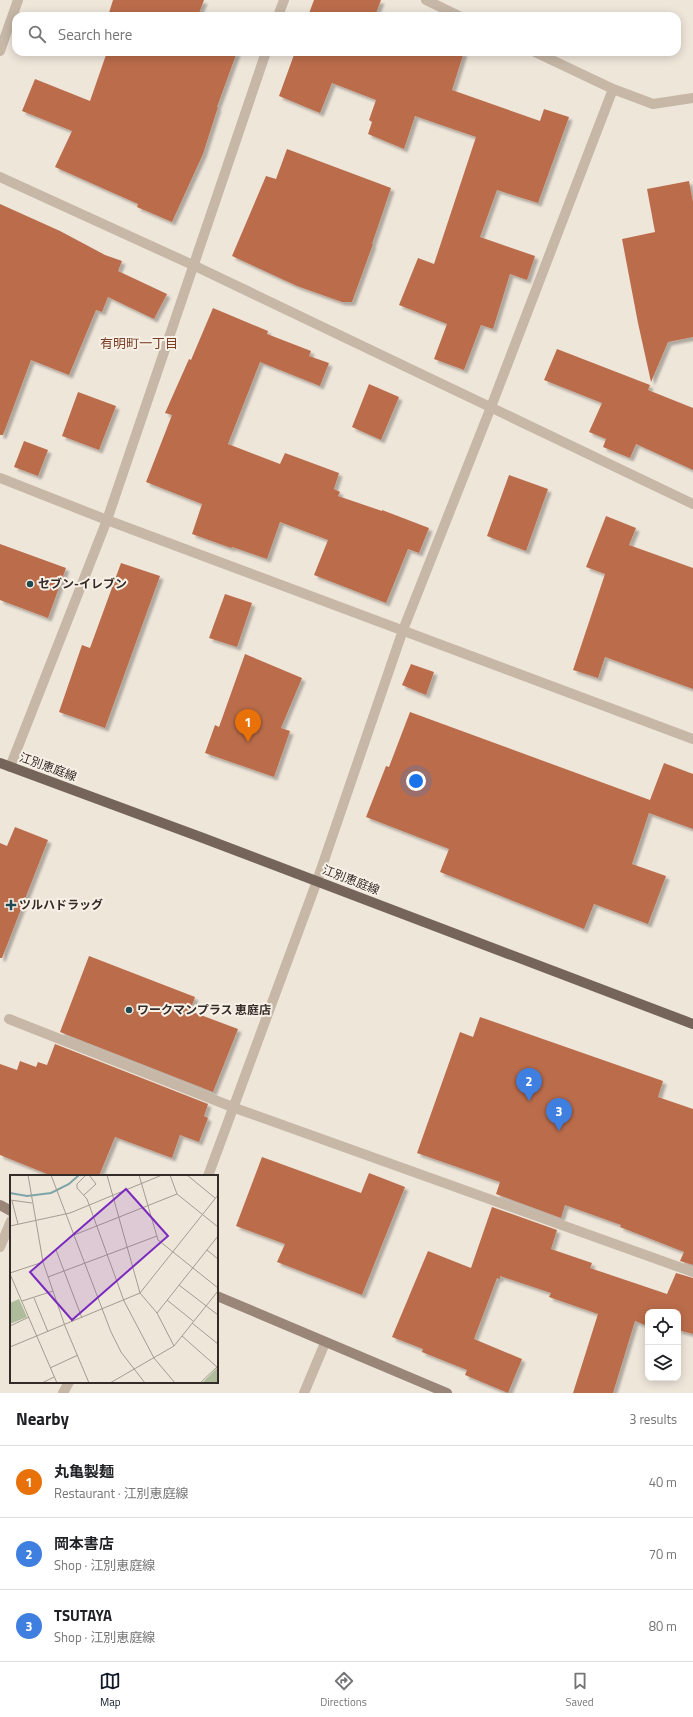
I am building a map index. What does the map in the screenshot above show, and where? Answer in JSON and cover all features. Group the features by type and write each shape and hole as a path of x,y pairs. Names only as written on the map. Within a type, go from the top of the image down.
{"main road":[{"name":"江別恵庭線","path":"0,763 317,881 693,1024"}],"street":[{"path":"14,12 18,0"},
{"path":"280,12 284,0"},
{"path":"426,0 451,12"},
{"path":"0,51 12,17"},
{"path":"10,767 107,520 195,266 265,56"},
{"path":"544,56 613,89 653,104 693,98"},
{"path":"208,1175 235,1108 317,881 403,630 491,407 613,89"},
{"path":"0,176 195,266 693,504"},
{"path":"0,478 107,520 693,739"},
{"path":"9,1019 235,1108 693,1272"},
{"path":"0,1205 10,1210"},
{"path":"0,1247 10,1222"},
{"path":"218,1296 325,1343 447,1393"},
{"path":"304,1393 325,1343"},
{"path":"63,1393 68,1383"}],"building":[{"path":"113,0 204,0 200,12 109,12"},
{"path":"314,0 381,0 376,12 310,12"},
{"path":"106,56 236,56 217,107 203,154 172,222 137,207 138,204 55,167 72,131 22,111 35,79 90,101"},
{"path":"294,56 463,56 452,90 540,121 544,109 569,117 538,203 497,190 480,237 535,256 527,280 510,274 493,329 481,325 464,370 434,359 447,324 399,305 418,258 434,264 476,137 415,116 404,149 368,134 372,122 369,120 376,100 332,83 320,113 279,96"},
{"path":"287,149 391,188 352,302 342,302 297,286 232,256 266,176 276,179"},
{"path":"689,181 693,202 693,337 668,342 651,382 622,239 655,232 647,189"},
{"path":"0,204 60,231 105,255 122,261 118,271 167,294 154,319 108,297 102,312 96,310 69,375 31,360 3,435 0,435"},
{"path":"213,308 268,331 267,334 311,351 309,356 329,363 320,386 260,362 228,444 280,464 285,453 339,473 334,489 340,492 338,496 382,510 429,528 419,553 408,549 386,603 314,575 328,540 280,522 267,559 232,547 231,548 192,534 202,504 146,482 172,415 165,413 189,359 191,360"},
{"path":"557,349 650,385 648,390 693,408 693,470 636,444 630,458 603,447 606,439 589,432 602,403 544,380"},
{"path":"369,384 399,397 381,440 352,427"},
{"path":"78,392 116,406 99,450 62,436"},
{"path":"24,441 48,450 38,476 14,467"},
{"path":"509,475 548,489 526,551 487,536"},
{"path":"606,516 636,528 629,545 693,568 693,689 605,657 598,678 573,670 605,574 586,567"},
{"name":"セブン-イレブン","path":"0,544 66,568 48,618 0,600"},
{"path":"121,563 160,576 105,728 59,712 82,645 90,648"},
{"path":"225,594 252,603 237,647 209,638"},
{"path":"245,654 302,678 281,728 290,731 274,777 205,753 215,725 219,727"},
{"path":"411,664 434,672 426,695 402,685"},
{"path":"410,712 650,800 664,763 693,774 693,829 649,813 632,864 666,876 648,924 594,904 584,929 440,872 449,849 366,817 386,766 389,767"},
{"name":"ツルハドラッグ","path":"15,827 48,840 2,958 0,958 0,843 7,846"},
{"name":"ワークマンプラス 恵庭店","path":"89,956 195,997 190,1011 238,1029 213,1092 60,1032"},
{"path":"480,1017 663,1081 658,1097 693,1109 693,1265 680,1261 684,1252 620,1227 621,1225 565,1205 561,1218 496,1194 500,1182 417,1153 460,1032 473,1037"},
{"path":"55,1044 208,1104 204,1116 208,1118 199,1142 180,1135 172,1158 115,1137 99,1175 50,1175 0,1155 0,1064 17,1070 20,1061 36,1067 38,1062 47,1065"},
{"path":"262,1157 361,1193 369,1173 405,1187 362,1295 277,1262 285,1244 236,1226"},
{"path":"492,1207 557,1230 551,1249 592,1263 590,1268 667,1294 676,1273 693,1278 693,1334 681,1331 681,1309 645,1309 645,1325 635,1321 613,1393 573,1393 598,1314 549,1297 551,1293 500,1276 500,1279 497,1278 474,1339 522,1359 508,1393 465,1375 467,1370 422,1352 423,1349 392,1337 428,1251 471,1268"}],"place":[{"name":"セブン-イレブン","path":"30,584"},
{"name":"丸亀製麺","path":"248,742"},
{"name":"ツルハドラッグ","path":"11,905"},
{"name":"ワークマンプラス 恵庭店","path":"129,1010"},
{"name":"岡本書店","path":"529,1101"},
{"name":"TSUTAYA","path":"559,1131"}],"district":[{"name":"有明町一丁目","path":"139,343"}]}
